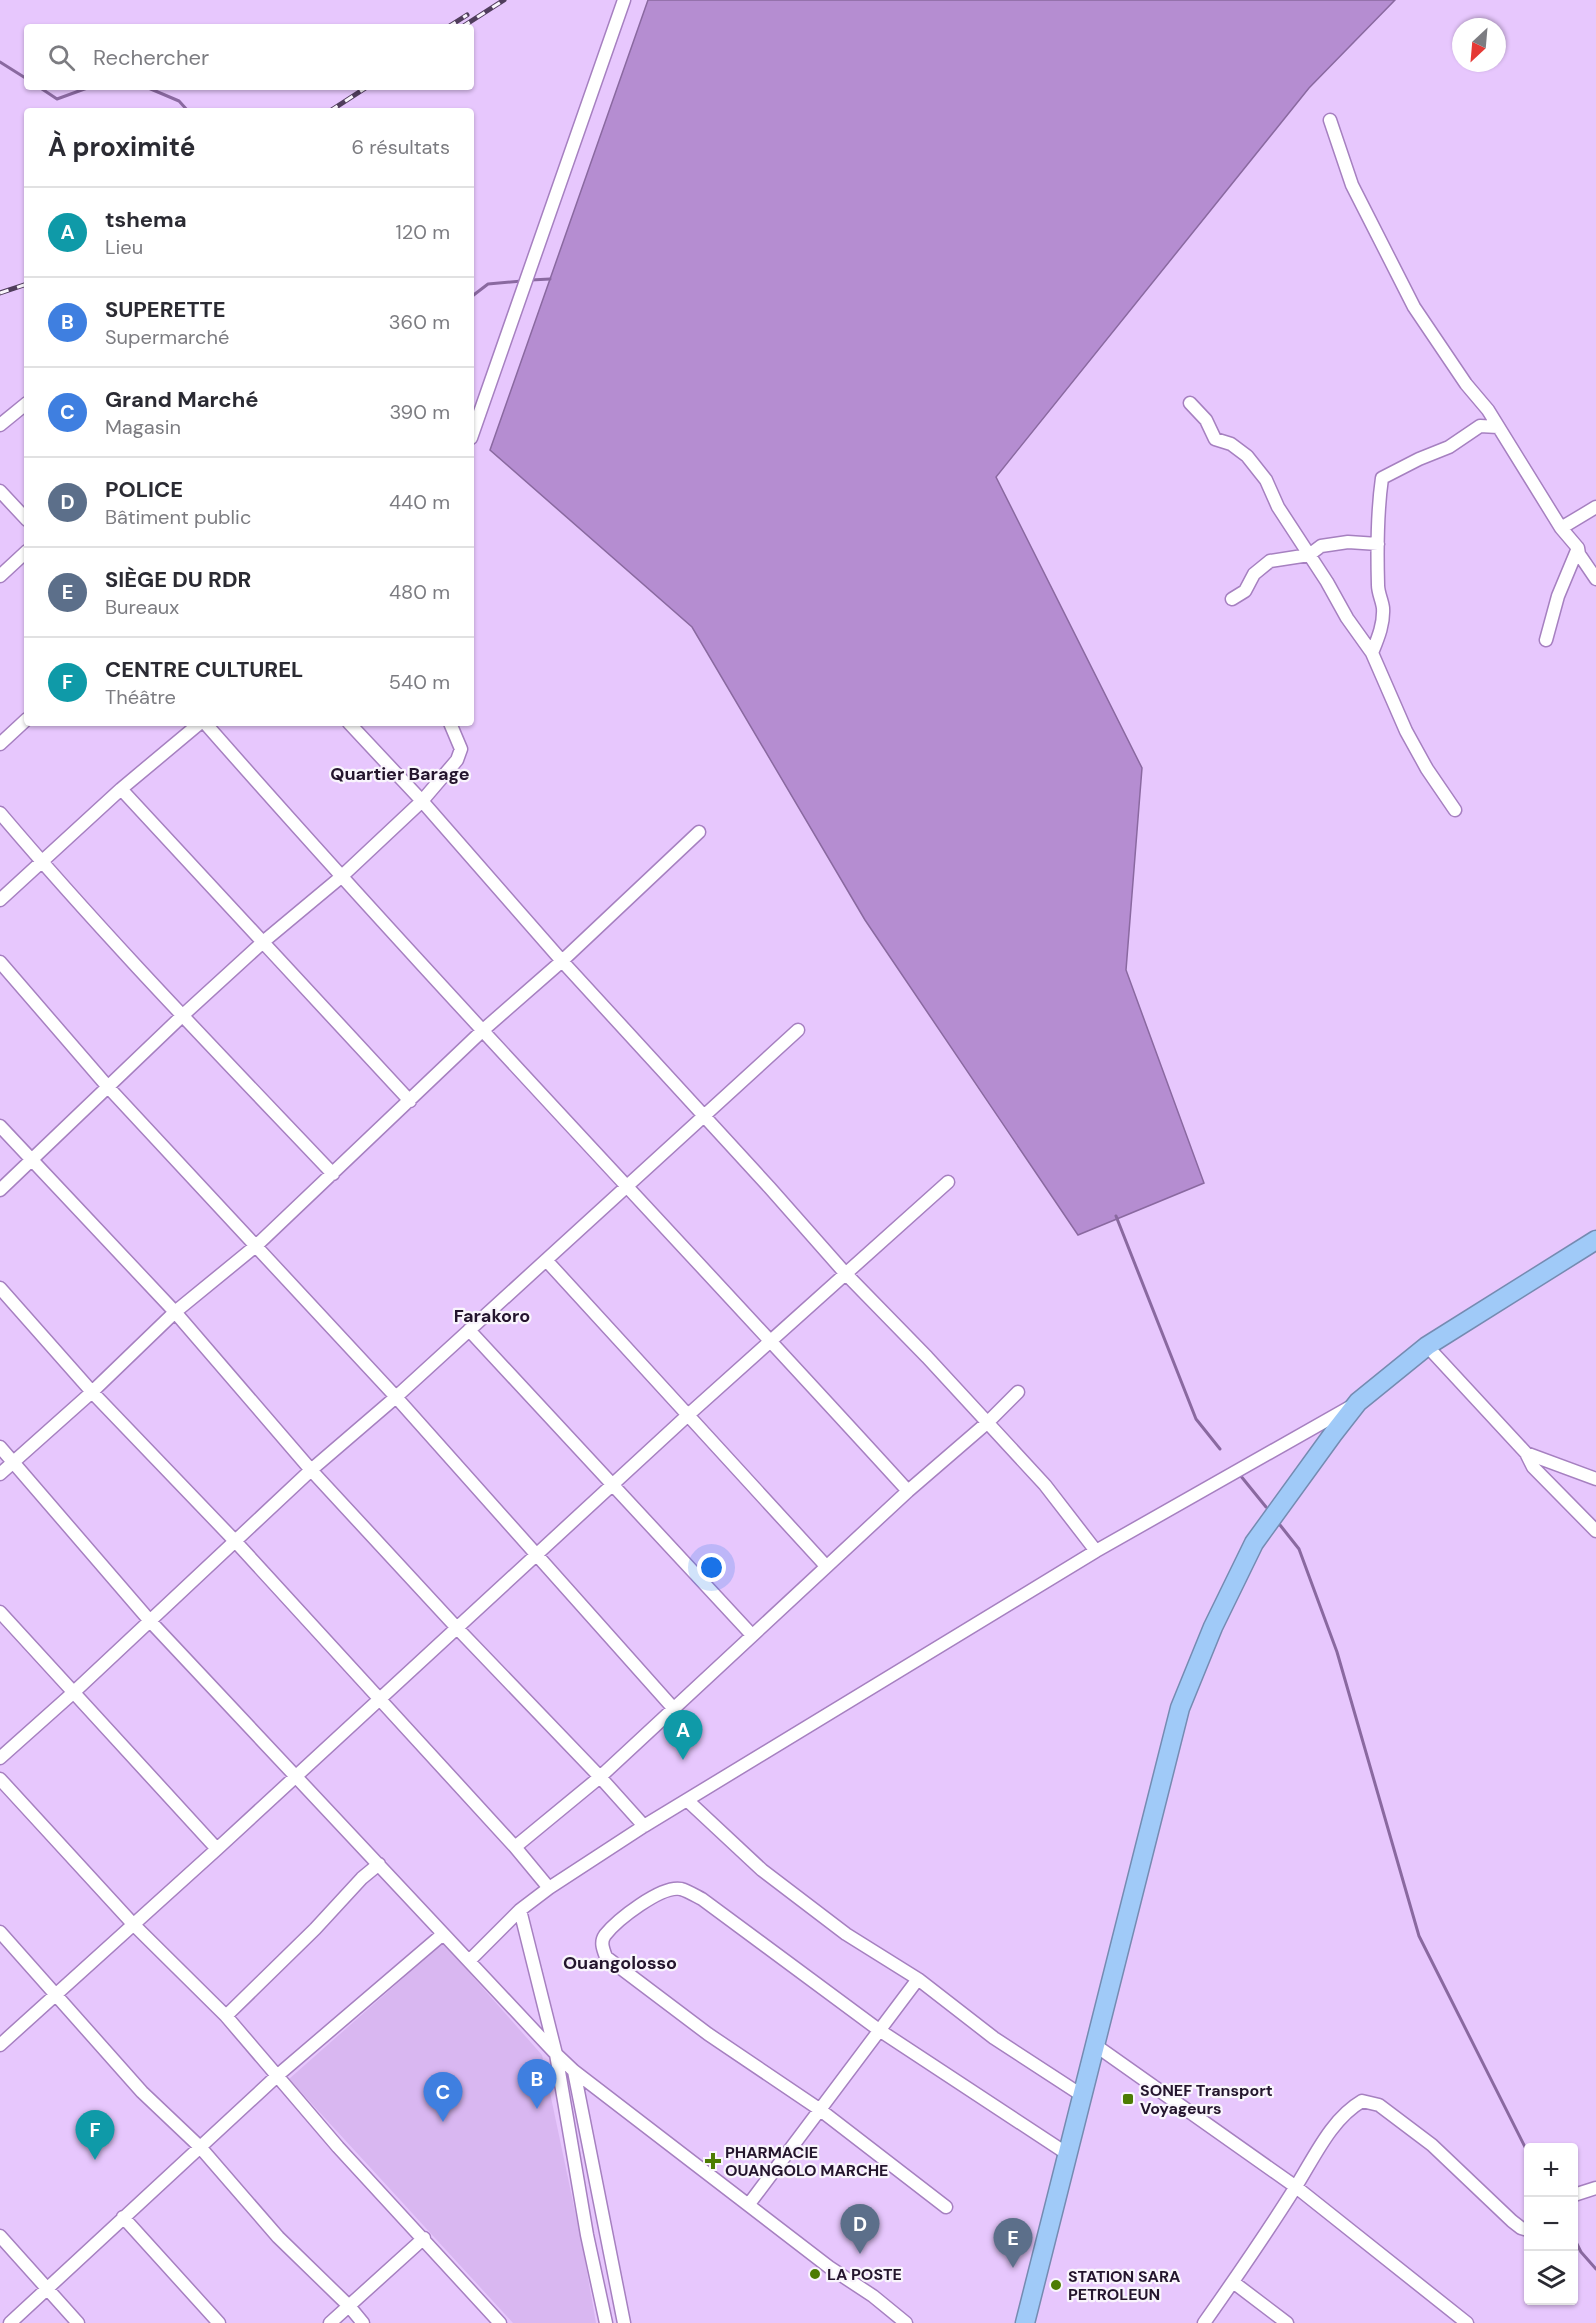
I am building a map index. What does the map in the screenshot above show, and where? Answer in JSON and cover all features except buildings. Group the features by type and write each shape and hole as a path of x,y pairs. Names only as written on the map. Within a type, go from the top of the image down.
{"highway":[{"path":"1025,2323 1180,1708 1213,1628 1254,1543 1359,1402 1427,1346 1596,1240"}],"street":[{"path":"474,429 624,0"},
{"path":"1330,120 1352,185 1414,307 1466,384 1488,410 1561,528 1578,548 1596,579"},
{"path":"1190,403 1206,420 1215,439 1231,444 1246,456 1266,480 1278,507 1347,618 1372,653 1406,731 1427,769 1455,810"},
{"path":"0,425 24,405"},
{"path":"1372,653 1382,628 1383,607 1378,589 1378,544 1379,496 1382,478 1449,447 1480,426 1498,427"},
{"path":"0,491 24,517"},
{"path":"1561,528 1596,507"},
{"path":"1232,599 1245,591 1254,574 1270,561 1309,555 1321,546 1348,542 1378,544"},
{"path":"1546,640 1562,586 1578,548"},
{"path":"0,576 24,554"},
{"path":"0,744 24,721"},
{"path":"0,900 121,789 196,726"},
{"path":"208,726 341,877 482,1031 628,1185 908,1491"},
{"path":"352,726 422,801 562,961 845,1273 1045,1485 1096,1551"},
{"path":"0,1190 182,1016 263,942 341,877 422,801 457,760 461,749 451,726"},
{"path":"121,789 410,1101"},
{"path":"0,813 182,1016 333,1174"},
{"path":"0,1474 92,1392 175,1312 257,1245 482,1031 562,961 699,832"},
{"path":"0,962 108,1087 396,1397 674,1709"},
{"path":"0,1758 74,1692 311,1470 396,1397 798,1030"},
{"path":"0,1126 175,1312 311,1470 644,1826"},
{"path":"0,2045 296,1777 688,1415 948,1182"},
{"path":"546,1260 826,1566"},
{"path":"0,1288 92,1392 235,1541 515,1847 549,1888"},
{"path":"470,1330 752,1634"},
{"path":"1427,1346 1526,1454 1533,1467 1596,1531"},
{"path":"515,1847 600,1777 752,1634 908,1491 988,1422 1018,1392"},
{"path":"469,1961 520,1910 549,1888 644,1826 1096,1551 1359,1402"},
{"path":"0,1447 150,1620 556,2054 574,2071 906,2323"},
{"path":"1526,1454 1596,1479"},
{"path":"0,1612 217,1849"},
{"path":"0,1779 133,1924 226,2016 338,2147 500,2323"},
{"path":"688,1801 762,1870 846,1934 918,1980 994,2038 1083,2096"},
{"path":"226,2016 315,1929 362,1878 380,1864"},
{"path":"946,2207 819,2109 708,2034 606,1957 602,1946 605,1936 634,1909 661,1893 680,1889 702,1899 879,2030 1069,2155"},
{"path":"520,1910 556,2054 587,2235 606,2323"},
{"path":"0,1932 142,2092 200,2147 278,2237 349,2306 363,2323"},
{"path":"10,2323 278,2075 443,1934"},
{"path":"749,2204 918,1980"},
{"path":"1095,2045 1296,2187 1467,2323"},
{"path":"574,2071 624,2323"},
{"path":"1204,2323 1317,2152 1348,2109 1362,2101 1379,2105 1432,2145 1512,2221 1524,2229"},
{"path":"1578,2194 1596,2188"},
{"path":"123,2217 219,2323"},
{"path":"0,2236 78,2323"},
{"path":"330,2323 424,2238"},
{"path":"1233,2282 1287,2323"}],"shaded area":[{"path":"648,0 1395,0 1309,88 996,477 1142,768 1126,970 1204,1183 1078,1235 865,920 692,627 490,450"},
{"path":"443,1943 542,2055 583,2249 596,2323 513,2323 289,2079"}],"waterway":[{"path":"0,62 24,77"},
{"path":"44,90 57,99 82,90"},
{"path":"153,90 179,101 185,108"},
{"path":"531,280 550,279"},
{"path":"474,295 488,284 522,281"},
{"path":"1116,1216 1196,1419 1220,1449"},
{"path":"1240,1475 1266,1507"},
{"path":"1280,1525 1299,1549 1337,1652 1419,1936 1524,2145"},
{"path":"1578,2246 1596,2269"}],"railway":[{"path":"467,24 504,0"},
{"path":"453,24 467,15"},
{"path":"335,108 362,90"},
{"path":"0,293 24,285"}],"place":[{"name":"tshema","path":"683,1760"},
{"name":"SONEF Transport Voyageurs","path":"1128,2099"},
{"name":"SUPERETTE","path":"537,2109"},
{"name":"Grand Marché","path":"443,2122"},
{"name":"CENTRE CULTUREL","path":"95,2160"},
{"name":"PHARMACIE OUANGOLO MARCHE","path":"713,2161"},
{"name":"POLICE","path":"860,2254"},
{"name":"SIÈGE DU RDR","path":"1013,2268"},
{"name":"LA POSTE","path":"815,2274"},
{"name":"STATION SARA PETROLEUN","path":"1056,2285"}],"district":[{"name":"Quartier Barage","path":"400,774"},
{"name":"Farakoro","path":"492,1316"},
{"name":"Ouangolosso","path":"620,1963"}]}
